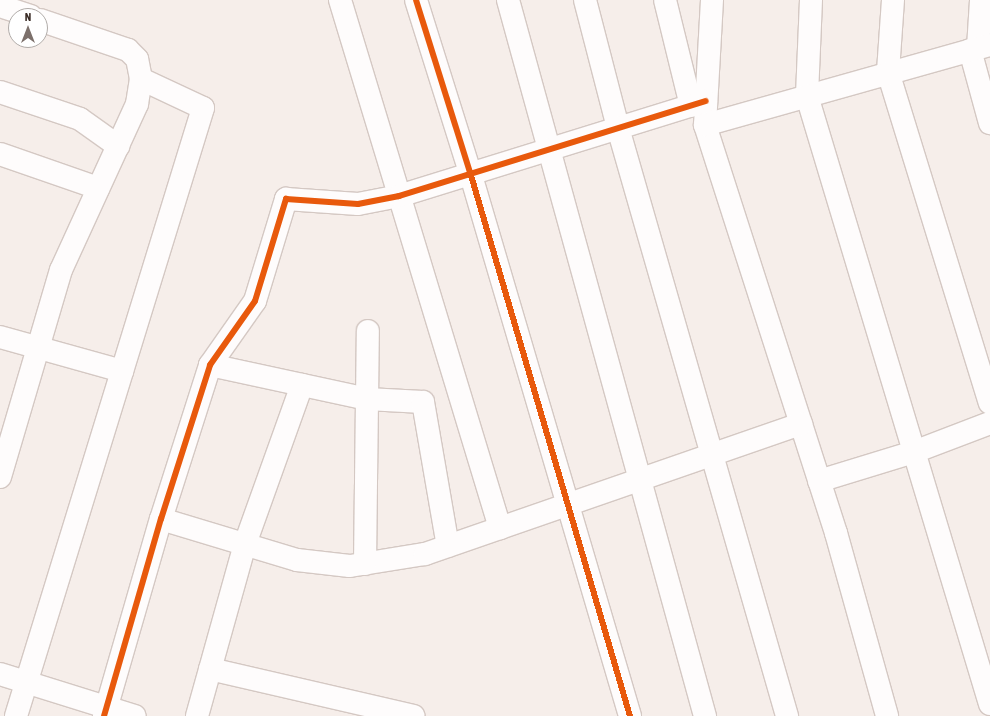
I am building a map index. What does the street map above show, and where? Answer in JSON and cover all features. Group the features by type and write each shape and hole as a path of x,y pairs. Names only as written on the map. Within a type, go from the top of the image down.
{"street":[{"path":"340,0 500,528"},
{"path":"416,0 470,172 630,716"},
{"path":"508,0 705,716"},
{"path":"584,0 618,128 787,716"},
{"path":"665,0 820,481 887,716"},
{"path":"698,104 712,0"},
{"path":"811,0 807,96 914,452 984,664 990,704"},
{"path":"893,0 888,72 990,403"},
{"path":"980,0 980,48 990,123"},
{"path":"0,477 61,270 137,104 141,79 137,59 128,50 48,23"},
{"path":"705,125 888,72 980,48"},
{"path":"16,716 203,108 141,79"},
{"path":"0,92 80,119 118,146"},
{"path":"105,712 161,519 210,366 255,301 286,199 358,204 399,196 470,172 698,104"},
{"path":"0,154 98,188"},
{"path":"365,564 368,331"},
{"path":"0,337 122,371"},
{"path":"210,366 367,399 423,402 448,546"},
{"path":"197,716 245,544 302,385"},
{"path":"820,481 914,452 990,423"},
{"path":"161,519 297,560 350,566 365,564 424,554 801,424"},
{"path":"210,669 414,716"},
{"path":"0,674 26,682 105,712 135,716"}],"cycle path":[{"path":"416,0 470,172 630,716"},
{"path":"104,716 161,519 210,365 255,301 286,199 358,204 399,196 706,101"}]}
